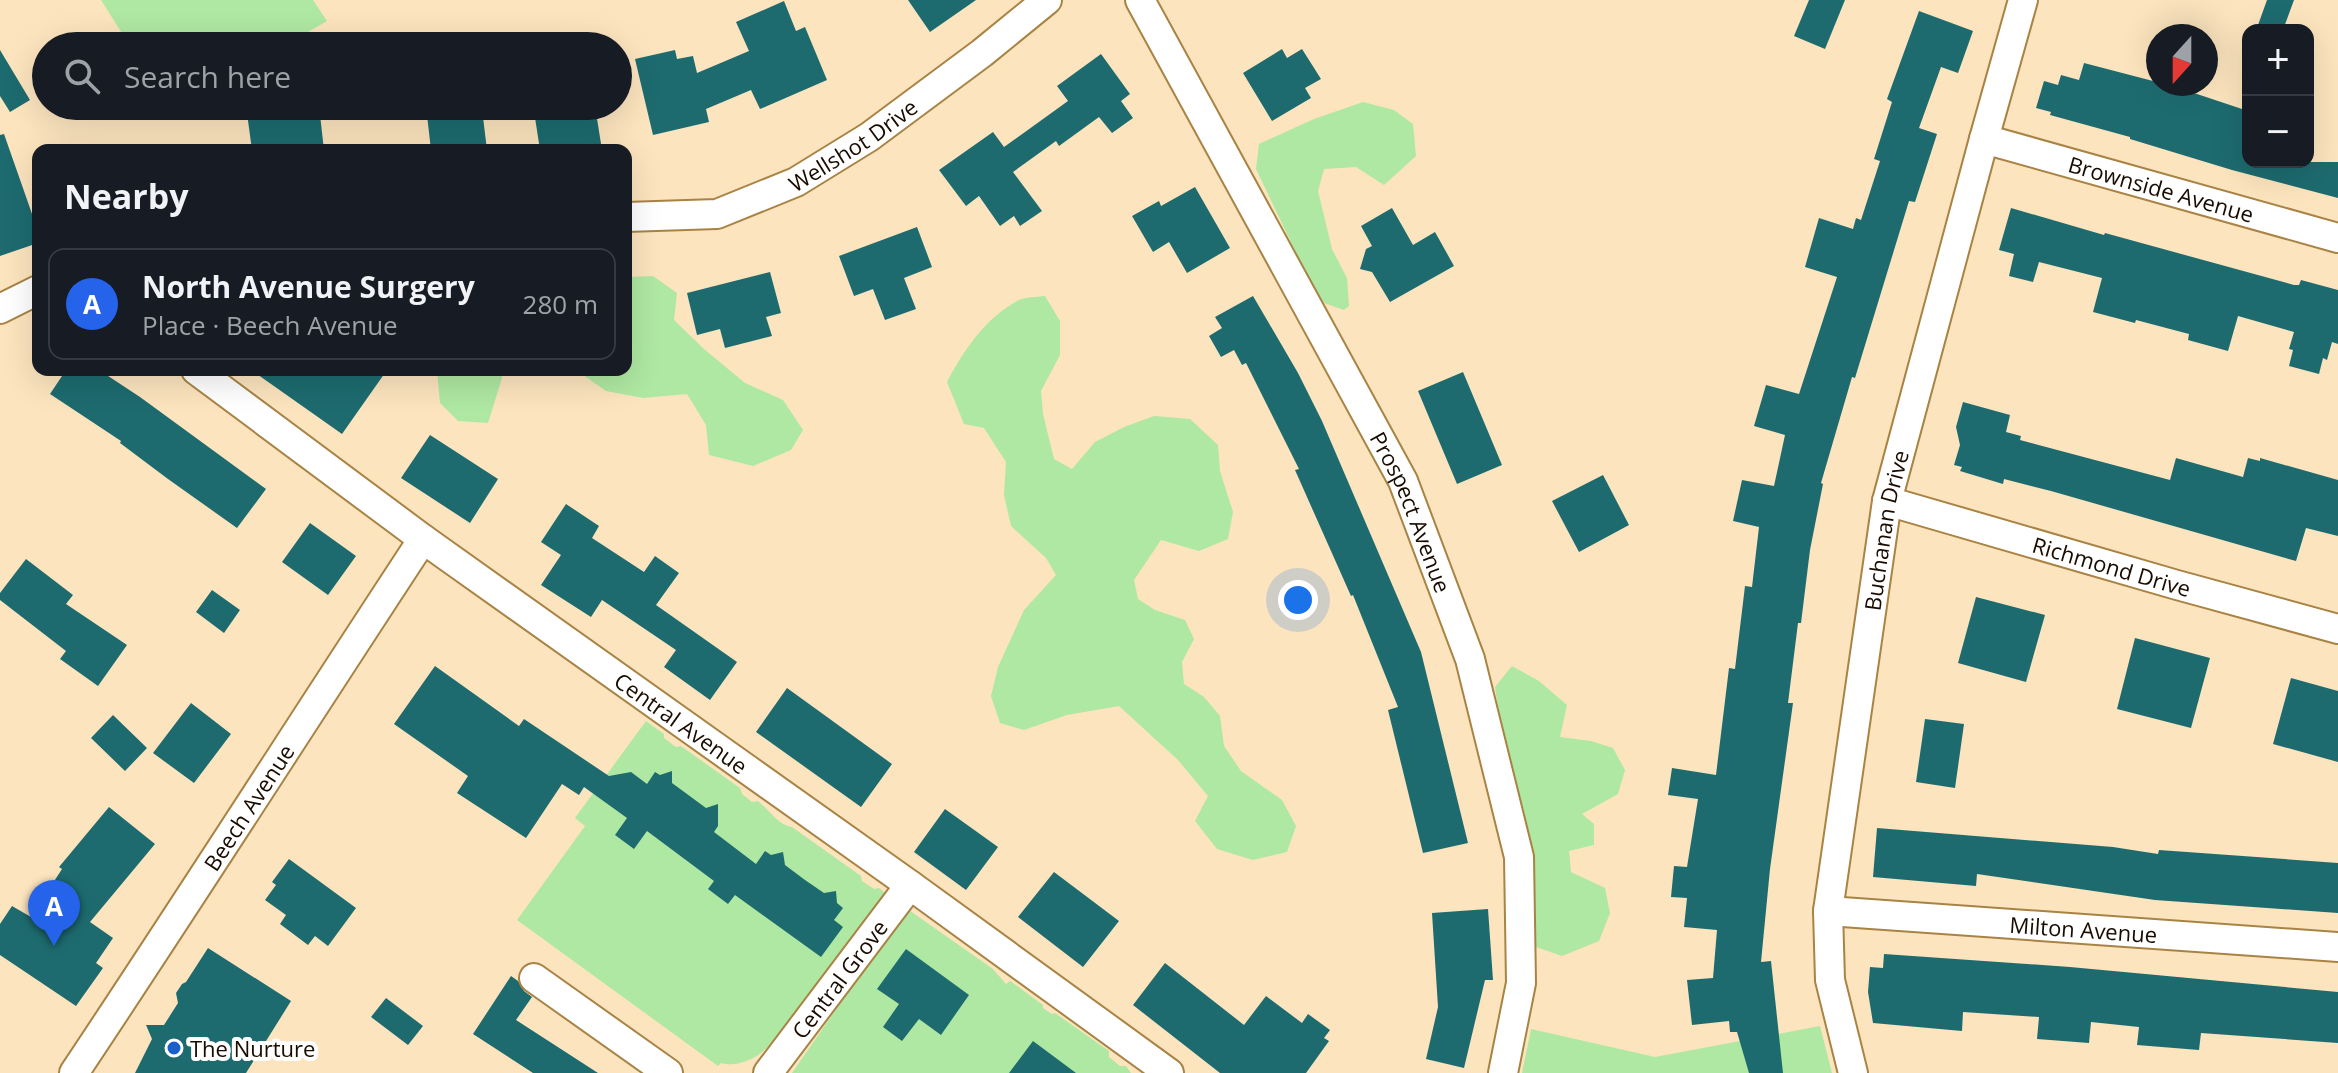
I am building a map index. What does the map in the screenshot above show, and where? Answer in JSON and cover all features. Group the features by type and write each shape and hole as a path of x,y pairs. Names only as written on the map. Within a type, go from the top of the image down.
{"street":[{"name":"Wellshot Drive","path":"632,217 717,214 796,182 869,137 1047,0"},
{"name":"Prospect Avenue","path":"1140,0 1403,481 1470,659 1519,857 1521,983 1503,1073"},
{"name":"Buchanan Drive","path":"1853,1073 1830,980 1828,911 1887,501 2023,0"},
{"name":"Brownside Avenue","path":"1984,139 2338,238"},
{"path":"0,309 32,293"},
{"name":"Central Avenue","path":"204,376 423,539 1169,1073"},
{"name":"Richmond Drive","path":"1887,501 2338,629"},
{"name":"Beech Avenue","path":"74,1073 423,539"},
{"name":"Central Grove","path":"768,1073 910,885"},
{"name":"Milton Avenue","path":"1828,911 2338,947"},
{"path":"534,978 668,1073"}],"green space":[{"path":"101,0 313,0 327,21 308,32 121,32"},
{"path":"1363,102 1394,110 1413,124 1416,156 1384,185 1356,167 1324,169 1318,191 1332,249 1347,278 1349,306 1344,310 1324,303 1307,276 1256,169 1259,144 1314,119"},
{"path":"653,276 677,293 674,320 745,383 783,400 803,430 791,450 753,466 709,455 706,425 687,394 643,398 606,391 585,376 632,376 632,277"},
{"path":"1045,296 1060,321 1060,355 1041,391 1054,459 1072,469 1095,442 1154,416 1190,419 1218,445 1220,471 1233,512 1228,539 1199,551 1161,540 1134,580 1138,599 1155,610 1185,620 1194,639 1182,662 1184,684 1204,697 1220,716 1224,746 1241,771 1282,800 1296,826 1287,852 1253,860 1217,849 1195,821 1208,796 1178,760 1119,706 1067,715 1024,730 1000,723 991,696 998,667 1024,610 1056,575 1046,558 1011,526 1004,495 1006,462 984,428 964,424 947,382 969,346 996,315 1019,300"},
{"path":"438,376 502,376 488,423 458,421 440,403"},
{"path":"1512,666 1539,681 1567,705 1560,737 1613,748 1625,770 1618,794 1582,814 1594,824 1594,845 1569,851 1571,872 1605,888 1610,913 1599,941 1562,956 1533,946 1495,687"},
{"path":"646,721 676,747 681,746 740,788 752,802 758,801 778,821 792,827 861,876 862,881 885,893 818,986 778,1035 761,1053 742,1062 721,1063 718,1066 517,920 585,826 575,818"},
{"path":"906,908 993,969 1006,984 1010,981 1043,1008 1109,1051 1109,1057 1120,1066 1126,1066 1131,1073 792,1073"},
{"path":"1820,1026 1832,1073 1522,1073 1531,1029 1655,1057"}],"building":[{"path":"908,0 976,0 930,32"},
{"path":"1809,0 1845,0 1825,49 1794,36"},
{"path":"2267,0 2294,0 2285,24 2258,24"},
{"path":"784,1 796,31 805,27 827,80 760,109 751,90 706,109 709,122 653,135 635,59 675,50 677,59 693,56 697,73 749,51 736,22"},
{"path":"1919,11 1973,31 1958,73 1941,67 1919,128 1937,134 1915,202 1909,201 1821,483 1801,623 1798,623 1788,703 1793,703 1770,869 1761,962 1771,961 1783,1073 1749,1073 1737,1032 1730,1032 1729,1021 1692,1025 1687,980 1713,978 1717,930 1684,927 1687,898 1671,897 1674,866 1687,867 1698,799 1668,795 1672,768 1716,775 1729,668 1735,669 1745,586 1752,587 1759,527 1733,521 1742,480 1774,486 1785,435 1754,426 1766,385 1799,394 1837,277 1805,267 1819,218 1853,229 1856,218 1861,220 1880,161 1874,159 1892,102 1887,99"},
{"path":"1282,49 1287,58 1302,49 1321,79 1305,88 1311,98 1272,121 1243,73"},
{"path":"0,50 30,100 10,112 0,96"},
{"path":"1101,54 1130,94 1121,101 1133,118 1112,133 1099,117 1059,146 1056,141 1013,172 1042,211 1020,226 1014,216 1000,226 979,196 966,206 939,170 993,132 1004,147 1068,101 1057,86"},
{"path":"2084,63 2146,79 2146,96 2203,96 2242,109 2242,168 2314,168 2314,162 2338,162 2338,198 2232,170 2050,115 2051,112 2036,108 2044,81 2058,85 2061,75 2079,80"},
{"path":"248,120 321,120 323,144 251,144"},
{"path":"428,120 483,120 486,144 430,144"},
{"path":"535,120 597,120 601,144 539,144"},
{"path":"4,134 32,214 32,245 0,256 0,135"},
{"path":"1195,187 1230,248 1187,273 1169,242 1153,252 1132,216 1159,201 1161,206"},
{"path":"1392,208 1413,245 1435,232 1454,266 1390,302 1372,272 1360,269 1366,249 1372,246 1361,226"},
{"path":"2011,208 2294,285 2299,285 2301,280 2338,290 2338,344 2332,342 2319,374 2289,366 2293,350 2289,349 2294,332 2238,316 2228,351 2188,340 2189,334 2093,312 2102,278 2039,262 2033,282 2009,276 2014,254 1999,250"},
{"path":"917,227 932,267 904,278 916,309 885,320 873,289 854,296 839,256"},
{"path":"770,272 781,313 766,317 772,336 725,348 720,329 697,335 687,293"},
{"path":"1253,296 1322,421 1421,652 1468,843 1423,853 1388,710 1398,707 1353,595 1295,470 1299,469 1246,363 1242,365 1234,350 1221,357 1209,336 1222,328 1215,317"},
{"path":"1463,372 1502,465 1457,484 1418,391"},
{"path":"62,376 108,376 266,489 237,528 121,441 50,394"},
{"path":"260,376 383,376 342,434"},
{"path":"1963,402 2010,415 2006,432 2021,436 2020,440 2170,480 2176,458 2243,477 2248,458 2260,461 2260,458 2338,480 2338,536 2306,528 2296,561 2051,491 2004,479 2003,484 1960,471 1962,467 1954,465 1960,445 1956,427"},
{"path":"430,435 498,479 470,523 401,478"},
{"path":"1603,475 1629,525 1579,552 1552,501"},
{"path":"566,504 599,526 592,538 644,572 655,556 679,573 656,605 737,662 710,700 664,667 676,650 602,600 591,617 541,585 561,555 541,542"},
{"path":"310,523 356,556 328,595 282,562"},
{"path":"26,559 73,595 66,604 127,645 98,686 60,659 66,651 0,600 0,593"},
{"path":"212,590 240,610 224,633 196,612"},
{"path":"1976,597 2045,615 2026,682 1958,663"},
{"path":"2135,638 2210,658 2191,728 2117,709"},
{"path":"435,666 519,726 524,719 609,776 631,772 647,784 655,772 660,775 672,771 672,783 706,808 718,804 718,826 714,832 756,864 765,851 771,855 783,852 785,865 805,880 824,893 836,891 837,903 843,908 834,920 843,927 821,957 735,895 728,904 708,889 714,881 647,831 634,849 615,835 627,818 584,787 579,795 562,784 526,838 457,793 468,776 394,724"},
{"path":"2291,678 2338,691 2338,762 2273,744"},
{"path":"787,688 892,764 861,807 756,732"},
{"path":"191,703 231,734 194,783 153,753"},
{"path":"113,715 147,748 125,771 91,738"},
{"path":"1925,719 1964,724 1955,788 1916,782"},
{"path":"109,807 155,844 90,922 113,938 96,963 103,968 76,1006 0,955 0,924 12,906 31,917 62,869 59,867"},
{"path":"945,809 998,847 966,890 914,852"},
{"path":"1877,828 2113,847 2158,854 2159,850 2338,863 2338,913 2155,900 1977,874 1976,886 1873,877"},
{"path":"289,859 356,908 328,946 315,936 308,945 280,924 286,915 265,900 276,885 272,882"},
{"path":"1054,872 1119,921 1083,967 1018,917"},
{"path":"1488,909 1493,980 1485,980 1464,1068 1426,1059 1438,1007 1432,913"},
{"path":"208,948 291,1001 246,1073 135,1073 152,1039 146,1025 164,1025 178,1003 176,993"},
{"path":"906,949 969,995 941,1035 919,1019 902,1041 883,1027 899,1004 877,989"},
{"path":"1884,954 2070,967 2338,992 2338,1043 2201,1033 2199,1050 2137,1045 2139,1027 2091,1022 2089,1043 2037,1039 2039,1017 1963,1012 1962,1031 1873,1023 1868,992 1870,967 1883,968"},
{"path":"1165,963 1244,1025 1266,996 1302,1023 1308,1014 1330,1030 1324,1038 1329,1041 1306,1073 1220,1073 1133,1005"},
{"path":"511,976 532,997 516,1020 598,1073 533,1073 473,1034"},
{"path":"386,998 423,1026 408,1045 371,1017"},
{"path":"1033,1041 1076,1073 1009,1073"}],"place":[{"name":"North Avenue Surgery","path":"54,946"},
{"name":"The Nurture","path":"174,1048"}]}
